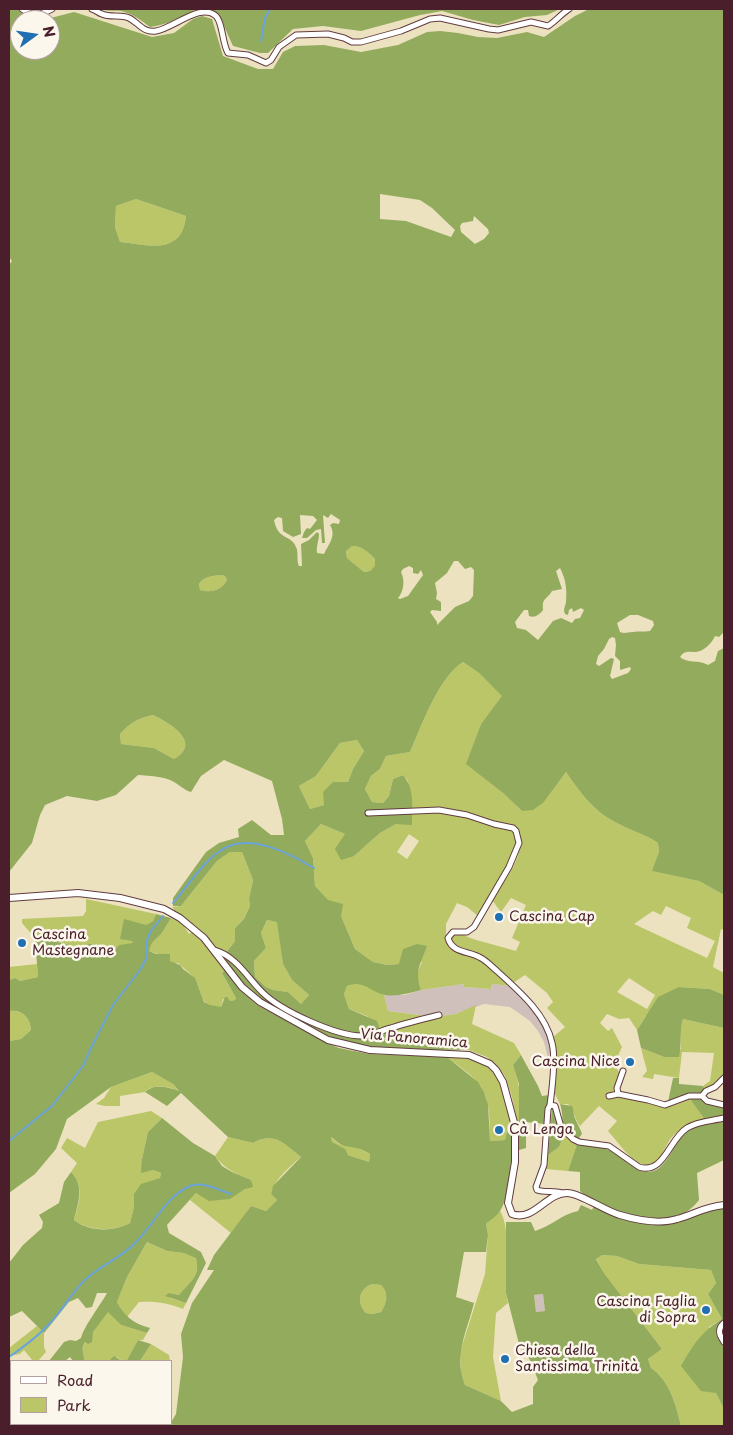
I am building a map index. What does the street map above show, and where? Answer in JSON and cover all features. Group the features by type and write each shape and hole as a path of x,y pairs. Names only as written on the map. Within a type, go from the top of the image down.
{"street":[{"path":"22,9 36,15 43,14 52,9"},
{"path":"92,9 103,15 129,18 143,29 152,31 171,26 194,13 205,11 217,18 228,53 248,55 266,63 271,60 279,47 296,35 328,34 352,42 361,42 401,31 430,19 440,18 489,30 498,30 531,22 548,26 569,9"},
{"path":"368,813 439,810 467,815 513,828 516,831 519,843 509,867 474,927 467,932 453,932 448,936 448,941 454,948 474,954 487,962 512,984 541,1018 548,1030 553,1045 550,1105 548,1109 544,1166 536,1187 537,1190 576,1194 620,1215 660,1222 676,1220 708,1207 724,1205"},
{"name":"Via Panoramica","path":"9,898 78,893 120,898 170,912 195,929 214,950 242,987 260,1002 328,1040 370,1050 469,1055 490,1064 503,1082 515,1126 515,1162 508,1203 510,1211 518,1216 523,1216 562,1193"},
{"name":"Via Panoramica","path":"214,950 222,952 232,959 263,993 275,1002 307,1020 342,1034 364,1036 439,1015"},
{"path":"618,1094 617,1088 623,1071"},
{"path":"702,1096 724,1078"},
{"path":"609,1096 618,1094 665,1105 689,1096 702,1096"},
{"path":"702,1096 706,1101 724,1105"},
{"path":"550,1105 555,1106 561,1127 573,1140 609,1146 644,1169 658,1164 674,1139 682,1131 689,1127 724,1117"},
{"path":"724,1322 719,1329 720,1336 724,1342"}],"shaded area":[{"path":"464,984 464,987 491,989 492,984 511,986 533,1010 547,1032 551,1052 548,1058 544,1042 538,1031 530,1021 510,1007 484,1004 456,1014 434,1017 388,1011 384,995 405,995 421,990"},
{"path":"543,1294 545,1311 536,1312 534,1295"}],"green space":[{"path":"9,9 18,10 10,10 10,60 60,60 60,16 74,12 152,37 174,33 193,19 202,16 212,19 223,56 258,69 273,69 283,52 295,46 324,45 361,52 398,45 427,32 440,31 497,38 527,32 544,37 589,9 724,9 724,632 719,637 715,636 709,645 702,650 687,652 680,657 708,665 715,661 718,651 724,648 724,895 699,881 652,871 659,852 658,843 620,825 600,812 581,793 566,772 544,802 533,810 522,811 503,793 466,764 481,724 502,696 479,673 463,662 454,669 438,690 410,752 386,756 380,769 371,776 365,789 372,802 383,803 389,796 393,779 403,775 411,792 412,825 396,824 380,833 354,856 341,860 335,849 345,834 321,824 305,841 313,858 315,886 328,900 343,904 341,916 355,949 373,962 387,965 399,964 403,949 417,944 427,946 418,972 421,990 385,995 363,985 353,984 347,986 344,994 349,1009 377,1021 381,1032 404,1039 445,1038 461,1044 469,1050 381,1048 347,1042 331,1037 263,1001 244,984 223,957 235,941 235,928 244,919 250,906 249,899 253,880 242,852 230,852 217,861 181,906 173,906 173,898 206,852 219,843 239,837 238,829 252,820 271,835 284,835 282,819 272,781 224,760 201,776 191,792 166,779 138,775 116,795 97,801 67,796 45,805 32,843 9,872 9,265 12,261 9,257","holes":["380,194 420,200 432,208 455,230 451,237 406,221 380,219","136,199 186,216 183,229 171,243 162,245 152,246 120,242 115,227 116,206","474,216 488,229 489,233 484,239 475,244 461,232 460,226 462,223 473,221","331,514 340,520 339,524 333,523 330,525 333,533 330,544 324,554 317,553 319,534 317,532 309,540 301,544 302,566 299,566 294,543 278,531 274,520 278,517 282,518 283,531 293,537 301,534 300,515 313,516 317,520 310,529 307,528 302,538 307,538 316,530 321,529 322,543 325,543 323,515 328,518","352,546 356,546 362,548 375,559 375,566 370,571 364,572 347,558 346,551","454,561 458,561 465,569 471,567 474,570 473,596 469,601 455,607 437,625 430,612 432,610 441,611 441,602 436,599 435,583 447,573","409,566 413,568 413,573 418,574 421,570 423,575 408,596 400,599 398,598 403,589 401,572","560,568 566,589 565,614 568,615 569,610 572,608 573,612 581,608 584,610 580,618 575,619 572,623 561,618 553,621 538,640 526,630 517,628 515,622 524,610 528,610 529,616 535,616 543,610 544,601 552,591 562,589 556,571","211,576 225,576 227,580 222,587 208,591 200,590 199,584 201,581","630,615 638,615 653,621 654,625 650,631 620,632 617,623","615,638 615,656 620,661 620,670 630,667 631,669 628,673 612,679 610,676 614,659 611,658 599,666 596,664 598,656 609,639","153,715 175,728 185,740 182,753 174,759 154,748 121,744 120,734 131,724","357,740 364,751 353,769 348,782 333,782 323,792 324,805 310,809 299,786 316,776 340,743","267,920 277,922 283,964 292,980 309,995 301,1004 288,992 266,987 255,977 254,961 266,948 261,933"]},
{"path":"101,9 196,9 174,21 150,27 137,17 125,12"},
{"path":"210,9 560,9 547,15 525,17 499,25 442,11 361,31 323,26 293,29 268,53 260,53 233,46 219,15"},
{"path":"136,199 186,216 183,229 178,237 171,243 152,246 120,242 115,227 116,206"},
{"path":"352,546 362,548 370,554 375,559 375,567 370,571 364,572 347,558 346,550"},
{"path":"221,575 225,576 227,580 222,587 212,591 200,590 199,584 203,579"},
{"path":"463,662 479,673 503,696 481,724 467,764 522,811 544,802 566,772 581,793 600,812 620,825 658,843 659,852 653,871 699,881 724,895 724,930 721,929 713,967 724,973 724,995 710,989 679,987 645,1017 637,1030 629,1018 619,1019 607,1014 600,1023 608,1031 612,1028 622,1047 615,1062 620,1073 613,1093 609,1098 618,1097 642,1100 664,1107 690,1099 705,1118 678,1131 671,1138 655,1163 645,1165 638,1162 622,1148 608,1131 617,1121 599,1106 580,1126 568,1104 560,1104 554,1092 556,1046 553,1037 565,1027 547,1008 553,1002 547,993 525,975 513,983 482,955 455,946 450,940 453,934 460,934 516,951 520,942 512,938 526,905 511,898 501,912 492,900 515,862 520,845 520,837 505,872 478,916 467,907 457,903 446,924 446,937 452,949 482,961 511,986 492,984 491,989 464,987 464,984 421,990 418,976 422,962 387,965 373,962 355,949 341,916 315,886 313,858 305,841 321,824 345,834 354,856 380,833 396,824 408,781 403,775 393,779 389,796 383,803 372,802 365,789 371,776 380,769 386,756 410,752 438,690 454,669","holes":["409,834 419,841 407,859 397,852","666,906 691,918 687,928 715,941 707,958 634,924 653,911 661,915","629,978 655,995 647,1009 617,992"]},
{"path":"153,715 175,728 185,740 182,753 174,759 154,748 121,744 120,734 127,727 139,719"},
{"path":"357,740 364,751 353,769 348,782 324,805 310,809 299,786 316,776 340,743"},
{"path":"230,852 242,852 253,880 249,899 250,906 244,919 235,928 235,941 226,953 217,948 199,929 173,910 172,907 181,906 217,861"},
{"path":"86,899 156,914 153,921 146,925 132,941 134,944 123,945 112,954 103,951 97,944 87,955 68,956 67,944 35,938 22,923 22,919 83,916 86,911"},
{"path":"156,914 171,918 162,933 152,943 149,951 156,954 170,954 170,961 180,965 195,978 204,1002 221,1007 225,997 230,1001 235,1000 236,998 222,973 225,970 239,989 259,1006 339,1048 369,1054 447,1057 478,1082 484,1092 488,1104 490,1141 505,1140 507,1133 513,1127 510,1170 504,1204 499,1213 486,1224 488,1235 486,1252 464,1252 456,1297 474,1303 462,1344 460,1364 465,1385 501,1401 512,1412 533,1404 533,1387 538,1380 530,1360 519,1344 506,1293 506,1222 531,1222 535,1231 578,1211 581,1205 592,1210 594,1206 660,1225 682,1221 707,1210 724,1208 724,1409 716,1393 701,1391 681,1366 698,1340 708,1329 722,1319 708,1294 716,1283 711,1270 639,1264 617,1256 602,1255 596,1259 604,1273 662,1349 648,1359 651,1368 658,1373 668,1387 681,1426 169,1426 172,1425 176,1414 183,1357 181,1334 192,1303 214,1270 207,1270 214,1255 251,1206 266,1211 277,1200 271,1194 273,1186 301,1157 284,1144 273,1139 267,1138 253,1143 228,1137 181,1093 167,1106 145,1092 158,1086 179,1091 173,1084 152,1072 111,1087 67,1119 56,1149 35,1174 9,1193 9,1041 21,1039 31,1030 29,1021 24,1015 18,1011 9,1011 9,980 15,978 20,981 38,977 35,938 67,944 68,956 86,955 83,946 88,944 98,946 111,954 119,945 133,943 132,941 120,939 124,919 146,925 153,921","holes":["331,1137 339,1144 358,1148 370,1154 369,1162 348,1155 345,1149 332,1142","372,1284 381,1285 384,1288 386,1298 381,1312 372,1314 366,1313 360,1300 364,1289","543,1294 545,1311 536,1312 534,1295"]},
{"path":"171,918 182,923 189,934 192,932 205,944 225,970 222,973 236,998 235,1000 223,999 221,1007 206,1003 202,998 196,981 189,972 178,963 173,963 163,956 149,951 152,943 162,933"},
{"path":"267,920 278,922 283,964 292,980 309,995 301,1004 288,992 266,987 255,977 254,961 266,948 261,933"},
{"path":"37,964 38,977 20,981 15,978 9,980 9,967"},
{"path":"354,983 366,985 384,995 388,1011 434,1017 456,1014 476,1005 472,1024 514,1043 521,1055 513,1065 520,1095 518,1126 505,1076 487,1057 469,1050 460,1042 440,1037 421,1040 402,1039 381,1031 367,1016 349,1009 344,994 347,986"},
{"path":"679,987 710,989 724,995 724,1028 683,1019 679,1057 664,1057 641,1048 637,1030 658,997"},
{"path":"12,1010 26,1016 31,1030 21,1039 9,1041 9,1011"},
{"path":"683,1019 724,1028 724,1076 717,1084 705,1089 703,1086 710,1081 714,1053 682,1052 679,1078 654,1074 653,1079 642,1077 647,1071 641,1048 664,1057 681,1049 680,1032"},
{"path":"521,1055 542,1096 549,1095 545,1124 526,1122 526,1148 519,1150 519,1084 513,1065"},
{"path":"447,1057 477,1061 489,1068 499,1079 513,1127 505,1140 490,1141 489,1111 486,1096 471,1076"},
{"path":"152,1072 173,1084 180,1093 171,1088 159,1086 150,1088 145,1092 120,1096 120,1106 96,1104 104,1098 111,1087"},
{"path":"673,1078 679,1078 679,1084 703,1086 707,1093 705,1095 707,1099 724,1103 724,1160 697,1173 699,1200 688,1211 678,1216 666,1218 645,1217 622,1213 595,1203 580,1191 580,1172 568,1171 577,1144 604,1148 638,1169 652,1171 663,1164 681,1138 690,1129 688,1124 704,1118 690,1099 684,1101 682,1098 668,1102"},
{"path":"560,1104 572,1106 582,1134 578,1139 564,1127"},
{"path":"552,1109 564,1135 559,1147 548,1155"},
{"path":"151,1111 162,1118 148,1132 142,1159 142,1172 153,1170 161,1173 160,1178 134,1194 134,1207 130,1223 117,1228 102,1229 80,1224 74,1220 80,1195 78,1183 71,1172 77,1163 61,1148 67,1138 85,1148 98,1122"},
{"path":"162,1118 193,1143 215,1156 222,1166 251,1180 253,1187 245,1189 230,1199 209,1201 196,1193 167,1225 169,1233 201,1252 206,1263 186,1303 165,1296 169,1293 179,1295 190,1283 197,1270 196,1258 184,1253 167,1251 147,1242 127,1277 117,1302 130,1319 150,1328 147,1333 121,1325 108,1312 93,1332 92,1342 88,1344 85,1342 84,1344 85,1360 72,1360 70,1357 66,1360 50,1360 64,1342 76,1341 81,1338 107,1293 97,1293 92,1307 86,1308 78,1298 69,1302 44,1333 22,1311 9,1317 9,1263 23,1245 42,1228 43,1222 39,1215 59,1203 64,1182 71,1172 78,1183 79,1189 74,1220 94,1229 117,1228 130,1223 134,1207 134,1194 141,1184 160,1178 161,1173 153,1170 141,1173 148,1132"},
{"path":"564,1135 577,1144 568,1171 546,1169 548,1155 559,1147"},
{"path":"228,1137 253,1143 267,1138 273,1139 284,1144 301,1157 287,1169 276,1183 271,1194 277,1200 266,1211 251,1206 231,1233 190,1200 196,1193 229,1199 245,1189 251,1180 231,1171 215,1156"},
{"path":"331,1137 339,1144 356,1147 370,1154 369,1162 348,1155 332,1142"},
{"path":"500,1211 506,1230 506,1292 508,1303 496,1313 493,1357 501,1401 465,1385 461,1376 460,1352 485,1274 488,1235 486,1224"},
{"path":"147,1242 167,1251 196,1257 197,1270 193,1279 179,1295 169,1293 170,1298 186,1303 183,1309 162,1303 139,1302 127,1317 123,1314 117,1302 127,1277"},
{"path":"602,1255 617,1256 639,1264 711,1270 716,1283 708,1294 722,1319 709,1327 716,1393 724,1409 724,1426 681,1426 668,1387 658,1373 651,1368 648,1359 662,1349 604,1273 596,1258"},
{"path":"372,1284 381,1285 384,1288 386,1298 381,1312 372,1314 366,1313 363,1309 360,1296 364,1289"},
{"path":"108,1311 121,1325 147,1333 143,1340 138,1340 127,1360 121,1360 117,1357 111,1360 85,1360 82,1352 84,1344"},
{"path":"37,1326 44,1333 46,1352 39,1360 32,1360 24,1350 20,1354 9,1356 9,1348"},
{"path":"138,1340 151,1344 141,1360 127,1360"},
{"path":"151,1344 169,1355 170,1360 141,1360"},
{"path":"114,1356 120,1360 110,1360"}],"waterway":[{"path":"261,41 265,18 270,9"},
{"path":"173,903 207,862 231,845 243,843 268,846 293,856 314,868"},
{"path":"9,1141 52,1106 83,1066 113,1005 140,970 146,959 147,940 151,931 163,916"},
{"path":"9,1357 48,1325 86,1279 124,1253 135,1243 167,1204 181,1191 190,1186 200,1185 231,1194"}],"place":[{"name":"Cascina Cap","path":"499,917"},
{"name":"Cascina Mastegnane","path":"22,943"},
{"name":"Cascina Nice","path":"630,1062"},
{"name":"Cà Lenga","path":"499,1130"},
{"name":"Cascina Faglia di Sopra","path":"706,1310"},
{"name":"Chiesa della Santissima Trinità","path":"505,1359"}]}
